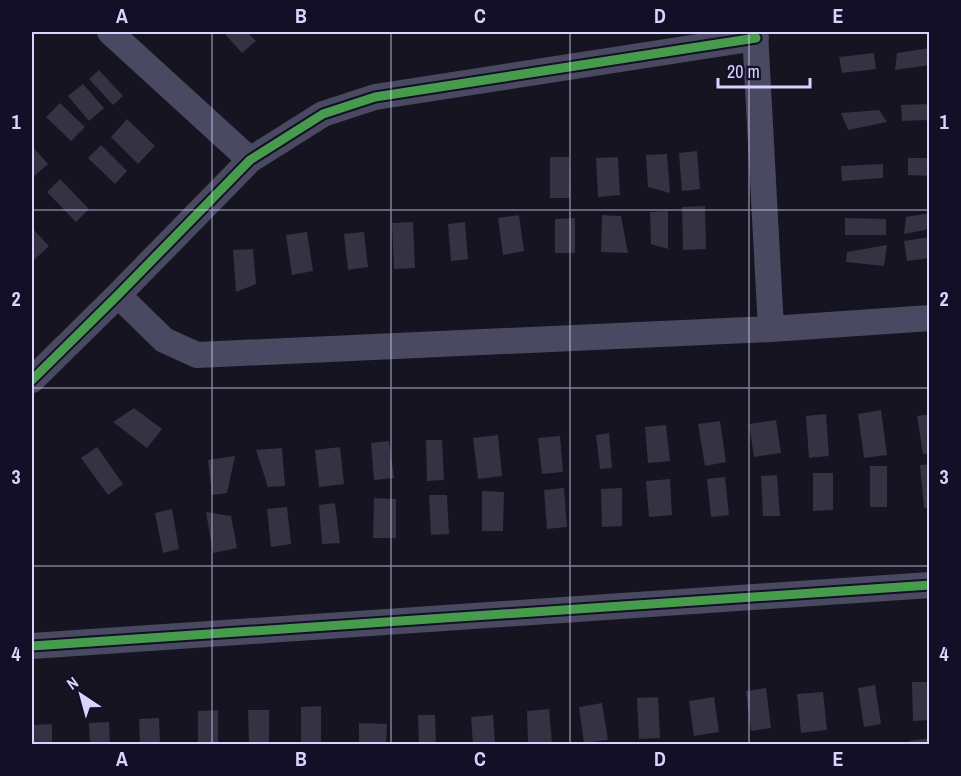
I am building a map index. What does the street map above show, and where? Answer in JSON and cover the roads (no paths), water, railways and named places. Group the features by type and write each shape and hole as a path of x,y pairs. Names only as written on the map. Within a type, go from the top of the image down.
{"street":[{"path":"110,32 250,160"},
{"path":"32,380 250,160 323,114 375,97 756,35 771,328"},
{"path":"118,295 164,340 197,355 771,328 930,318"},
{"path":"32,646 930,585"}]}
